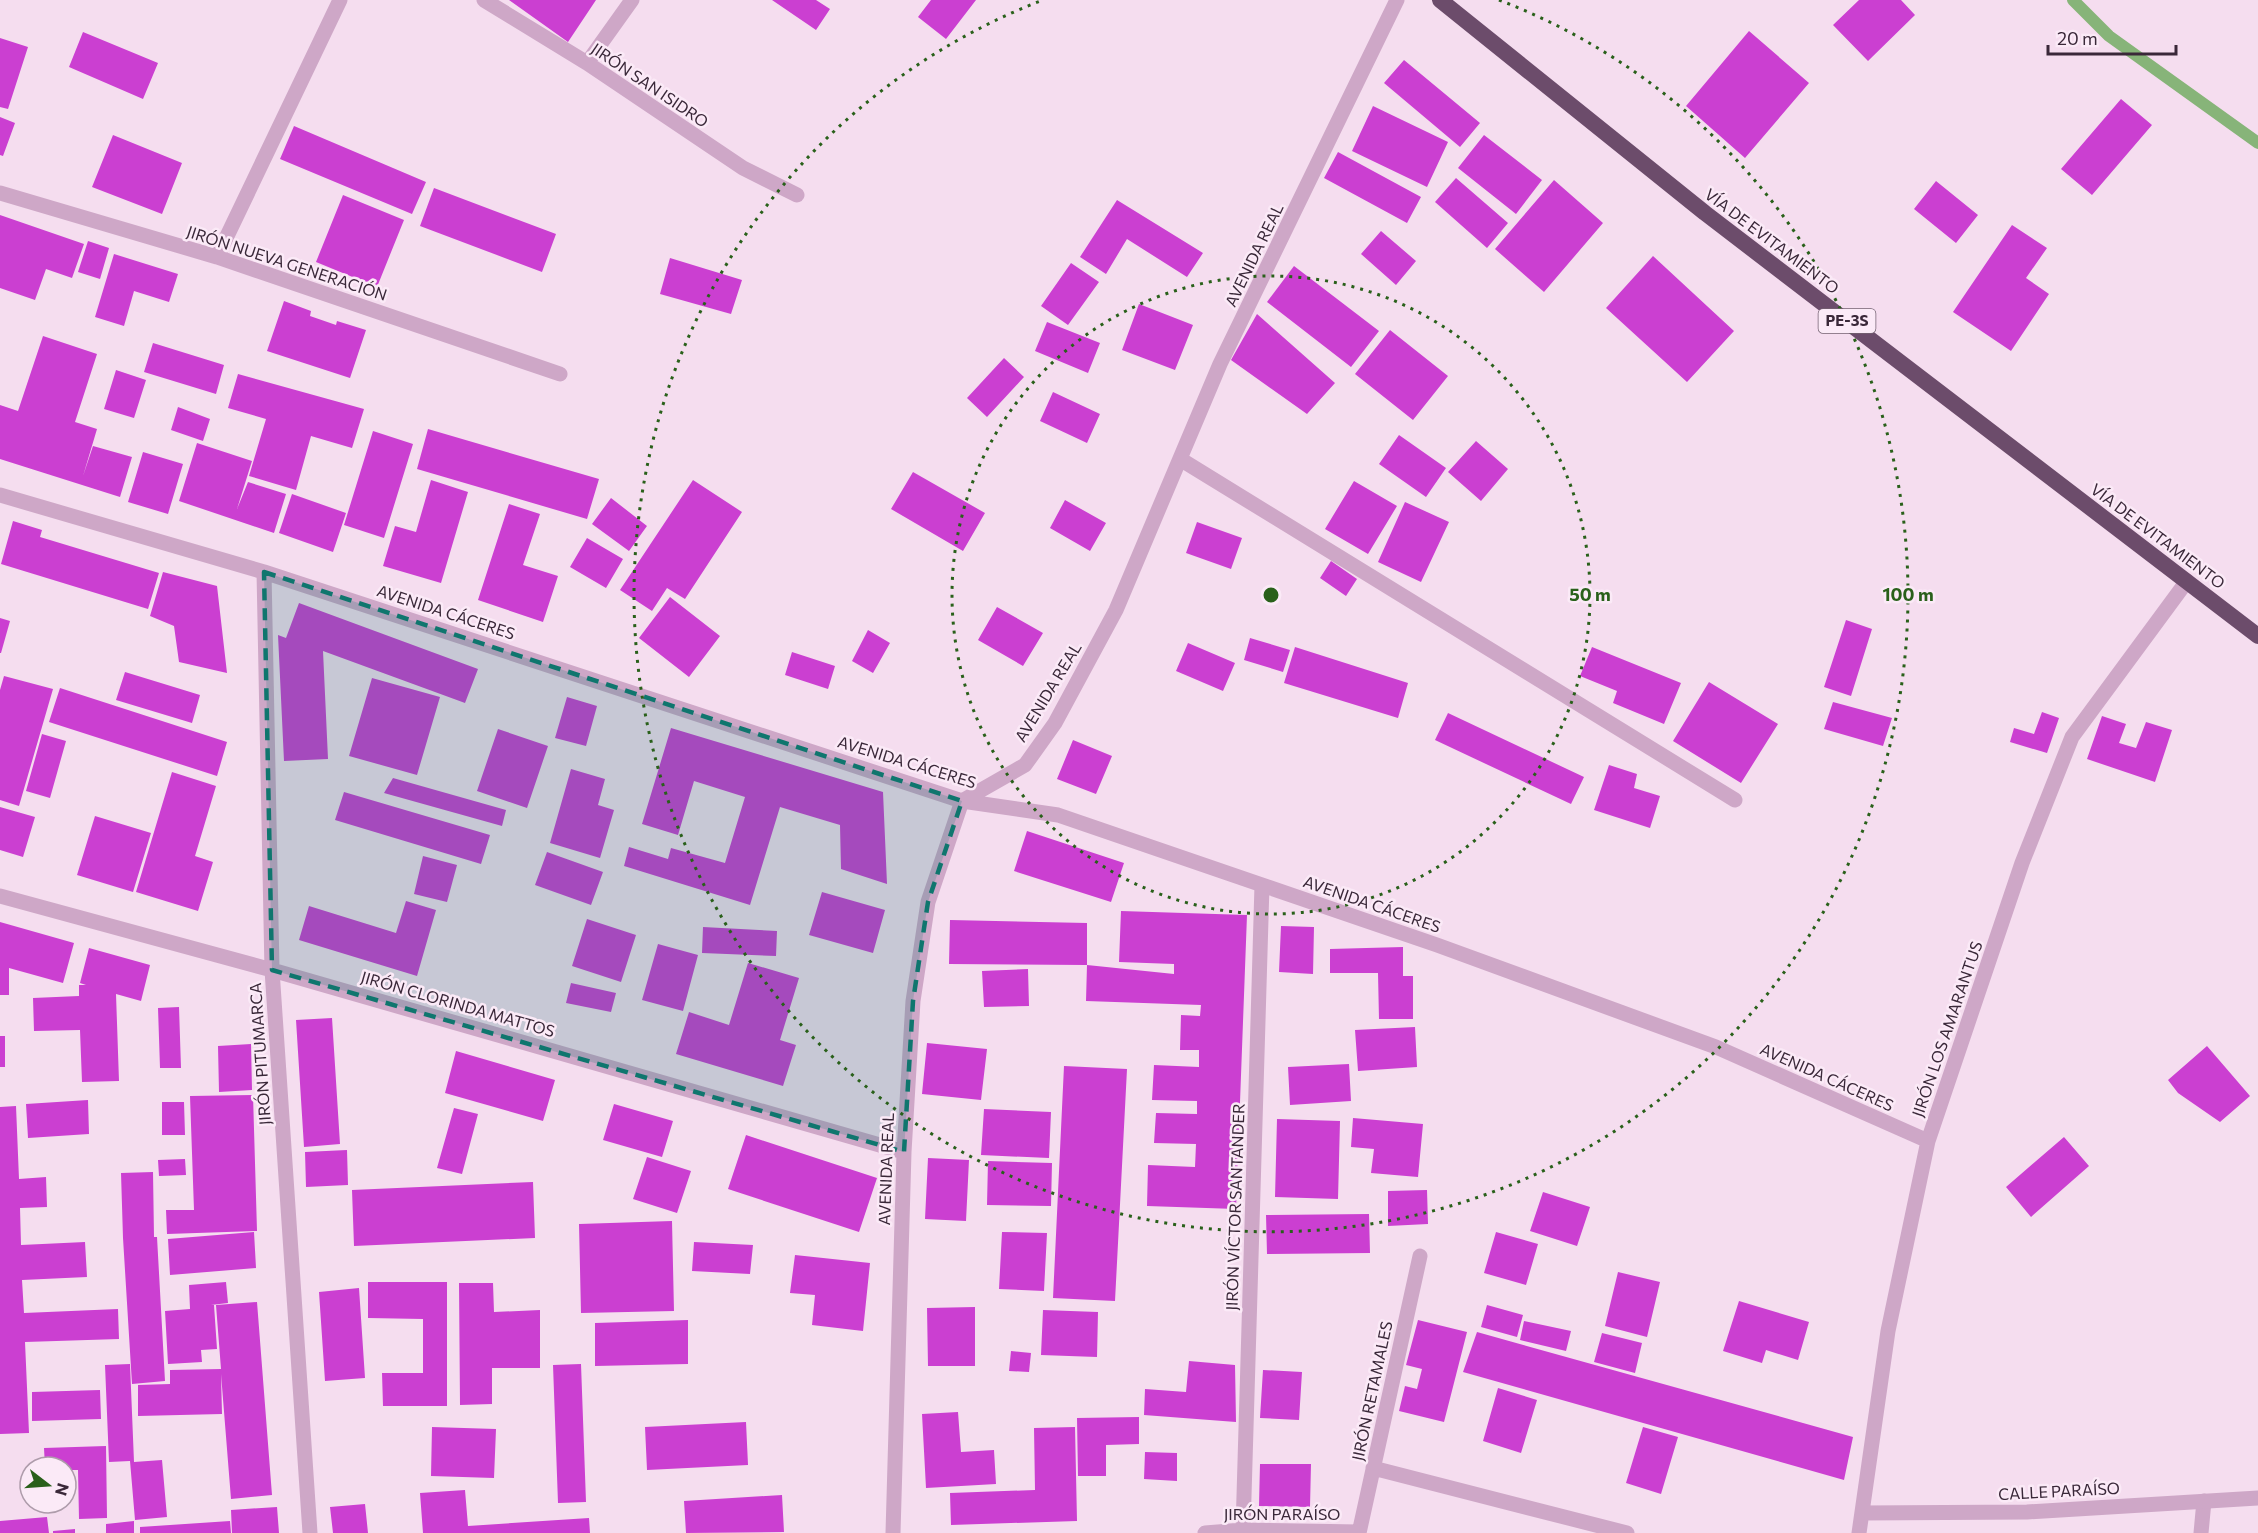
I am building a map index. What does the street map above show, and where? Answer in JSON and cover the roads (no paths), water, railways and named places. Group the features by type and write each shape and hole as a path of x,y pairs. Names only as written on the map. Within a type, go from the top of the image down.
{"highway":[{"name":"VÍA DE EVITAMIENTO","path":"1440,0 1705,213 2258,636"}],"street":[{"path":"217,257 340,0"},
{"name":"JIRÓN SAN ISIDRO","path":"484,0 587,63 743,168 797,195"},
{"path":"587,63 632,0"},
{"name":"AVENIDA REAL","path":"893,1533 904,1152 913,1001 928,902 962,801 1025,765 1055,723 1116,610 1220,364 1397,0"},
{"name":"JIRÓN NUEVA GENERACIÓN","path":"0,193 217,257 560,374"},
{"path":"1180,459 1734,800"},
{"name":"AVENIDA CÁCERES","path":"0,495 264,572 962,801 1058,815 1437,945 1716,1047 1928,1141"},
{"name":"JIRÓN PITUMARCA","path":"264,572 272,970 310,1533"},
{"name":"JIRÓN LOS AMARANTUS","path":"1859,1533 1888,1331 1928,1141 2022,863 2072,737 2187,581"},
{"name":"JIRÓN VÍCTOR SANTANDER","path":"1243,1530 1262,885"},
{"name":"JIRÓN CLORINDA MATTOS","path":"0,896 272,970 904,1152"},
{"name":"JIRÓN RETAMALES","path":"1359,1533 1420,1256"},
{"path":"1373,1468 1627,1533"},
{"name":"CALLE PARAÍSO","path":"1862,1512 2027,1512 2258,1498"},
{"path":"2202,1533 2204,1501"},
{"name":"JIRÓN PARAÍSO","path":"1205,1533 1243,1530 1359,1533"}],"waterway":[{"path":"2073,0 2109,36 2258,143"}]}
